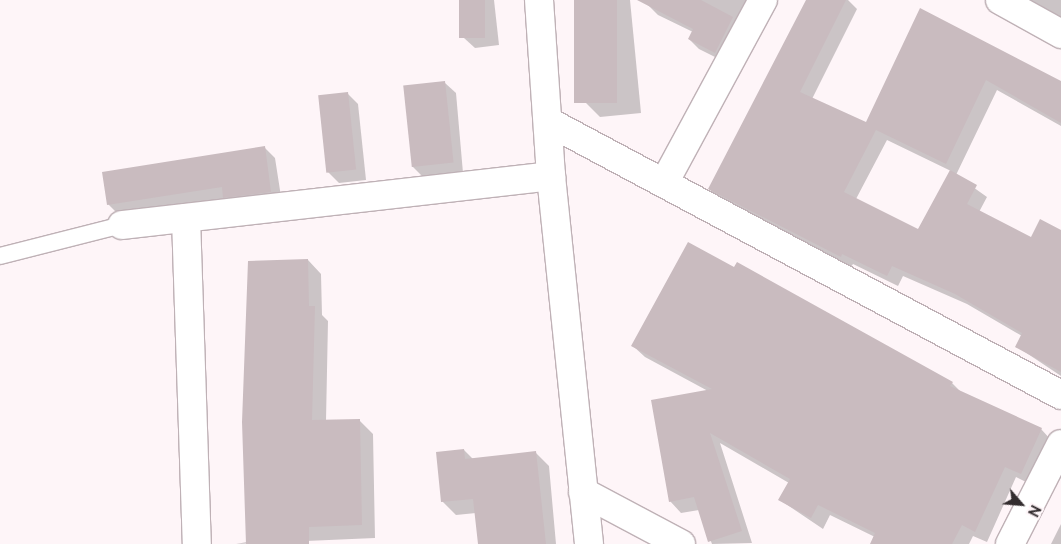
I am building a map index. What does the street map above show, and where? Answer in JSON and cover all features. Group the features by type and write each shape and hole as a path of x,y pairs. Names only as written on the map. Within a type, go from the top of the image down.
{"street":[{"path":"539,0 549,122 551,176 589,544"},
{"path":"664,183 763,0"},
{"path":"1000,0 1061,34"},
{"path":"549,122 1061,395"},
{"path":"122,225 551,176"},
{"path":"186,218 198,544"},
{"path":"1010,544 1061,444"},
{"path":"583,492 680,544"}],"lane":[{"path":"0,256 122,225"}],"building":[{"path":"459,0 485,0 485,38 459,38"},
{"path":"574,0 617,0 617,103 574,103"},
{"path":"637,0 701,0 733,17 715,53 688,39 693,29"},
{"path":"806,0 846,0 800,92 866,122 920,8 1061,81 1061,123 986,80 946,164 876,130 844,192 918,229 950,170 977,185 967,204 1031,237 1040,219 1061,230 1061,372 1015,347 1022,333 955,294 892,266 887,276 842,254 841,257 708,189"},
{"path":"445,81 454,163 412,167 403,85"},
{"path":"348,92 356,170 326,173 318,95"},
{"path":"265,146 271,192 223,198 222,187 107,205 102,172"},
{"path":"688,242 734,267 737,262 953,382 950,386 1042,428 1021,474 1005,467 975,532 962,525 952,544 870,544 875,533 818,505 811,518 778,500 790,479 710,433 742,531 708,542 694,497 669,502 651,400 712,389 631,346"},
{"path":"308,259 309,306 315,306 312,420 360,419 362,525 309,527 309,544 246,544 242,422 248,261"},
{"path":"464,449 465,459 536,451 546,544 478,544 473,499 441,502 436,452"}]}
